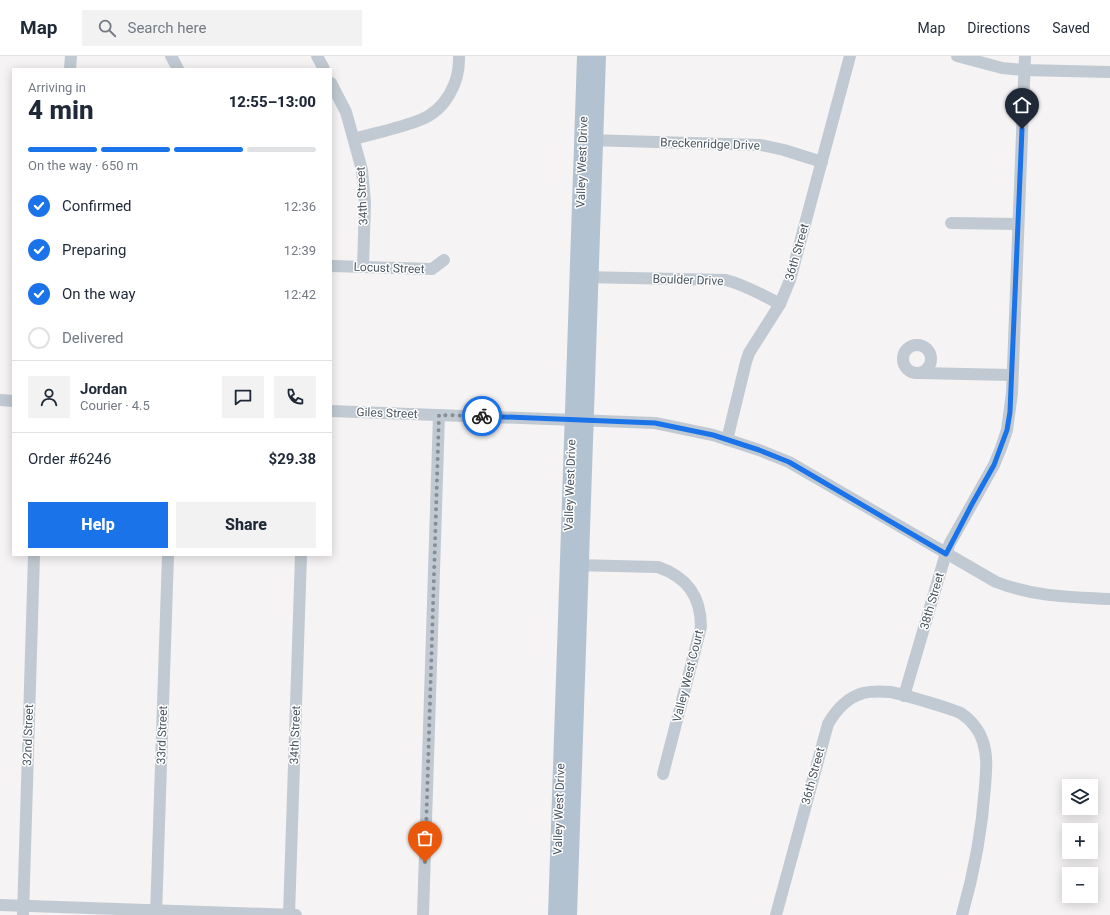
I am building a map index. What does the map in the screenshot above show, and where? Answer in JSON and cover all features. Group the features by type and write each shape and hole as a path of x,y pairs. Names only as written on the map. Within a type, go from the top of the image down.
{"main road":[{"name":"Valley West Drive","path":"585,56 589,140"},
{"name":"Valley West Drive","path":"569,915 579,420 589,140 598,56"},
{"name":"Valley West Drive","path":"556,915 575,565"}],"street":[{"path":"70,68 71,56"},
{"path":"171,56 177,68"},
{"path":"317,56 323,68"},
{"path":"354,139 420,120 432,113 443,104 451,92 457,79 460,56"},
{"name":"36th Street","path":"727,440 746,362 756,342 768,326 780,304 790,280 850,56"},
{"path":"957,56 1002,68 1110,72"},
{"name":"38th Street","path":"904,696 946,554 994,465 1007,430 1010,412 1012,375 1025,56"},
{"name":"34th Street","path":"332,85 346,112 362,170 365,222 363,267"},
{"name":"Breckenridge Drive","path":"589,140 761,145 784,150 822,162"},
{"path":"951,223 1018,224"},
{"name":"Locust Street","path":"332,266 432,269 444,260"},
{"name":"Boulder Drive","path":"584,277 726,280 755,291 780,304"},
{"path":"918,373 1012,375"},
{"path":"0,400 12,401"},
{"name":"Giles Street","path":"332,411 655,423 713,435 759,450 789,462 946,554 996,582 1012,589 1060,597 1110,599"},
{"path":"423,915 439,415"},
{"name":"32nd Street","path":"23,910 34,556"},
{"name":"33rd Street","path":"156,913 168,556"},
{"name":"34th Street","path":"289,915 301,556"},
{"name":"Valley West Court","path":"575,565 658,567 669,571 687,584 699,604 701,627 663,774"},
{"name":"36th Street","path":"776,915 824,735 833,714 850,698 861,693 879,691 891,692 904,696"},
{"path":"904,696 961,713 974,726 983,742 987,761 983,817 962,915"},
{"path":"0,905 23,910 296,915"}],"way so far":[{"path":"425,862 439,415 482,416"}],"route":[{"path":"482,416 655,423 713,435 759,450 789,462 946,554 950,543 994,465 1007,430 1012,393 1022,129"}]}
